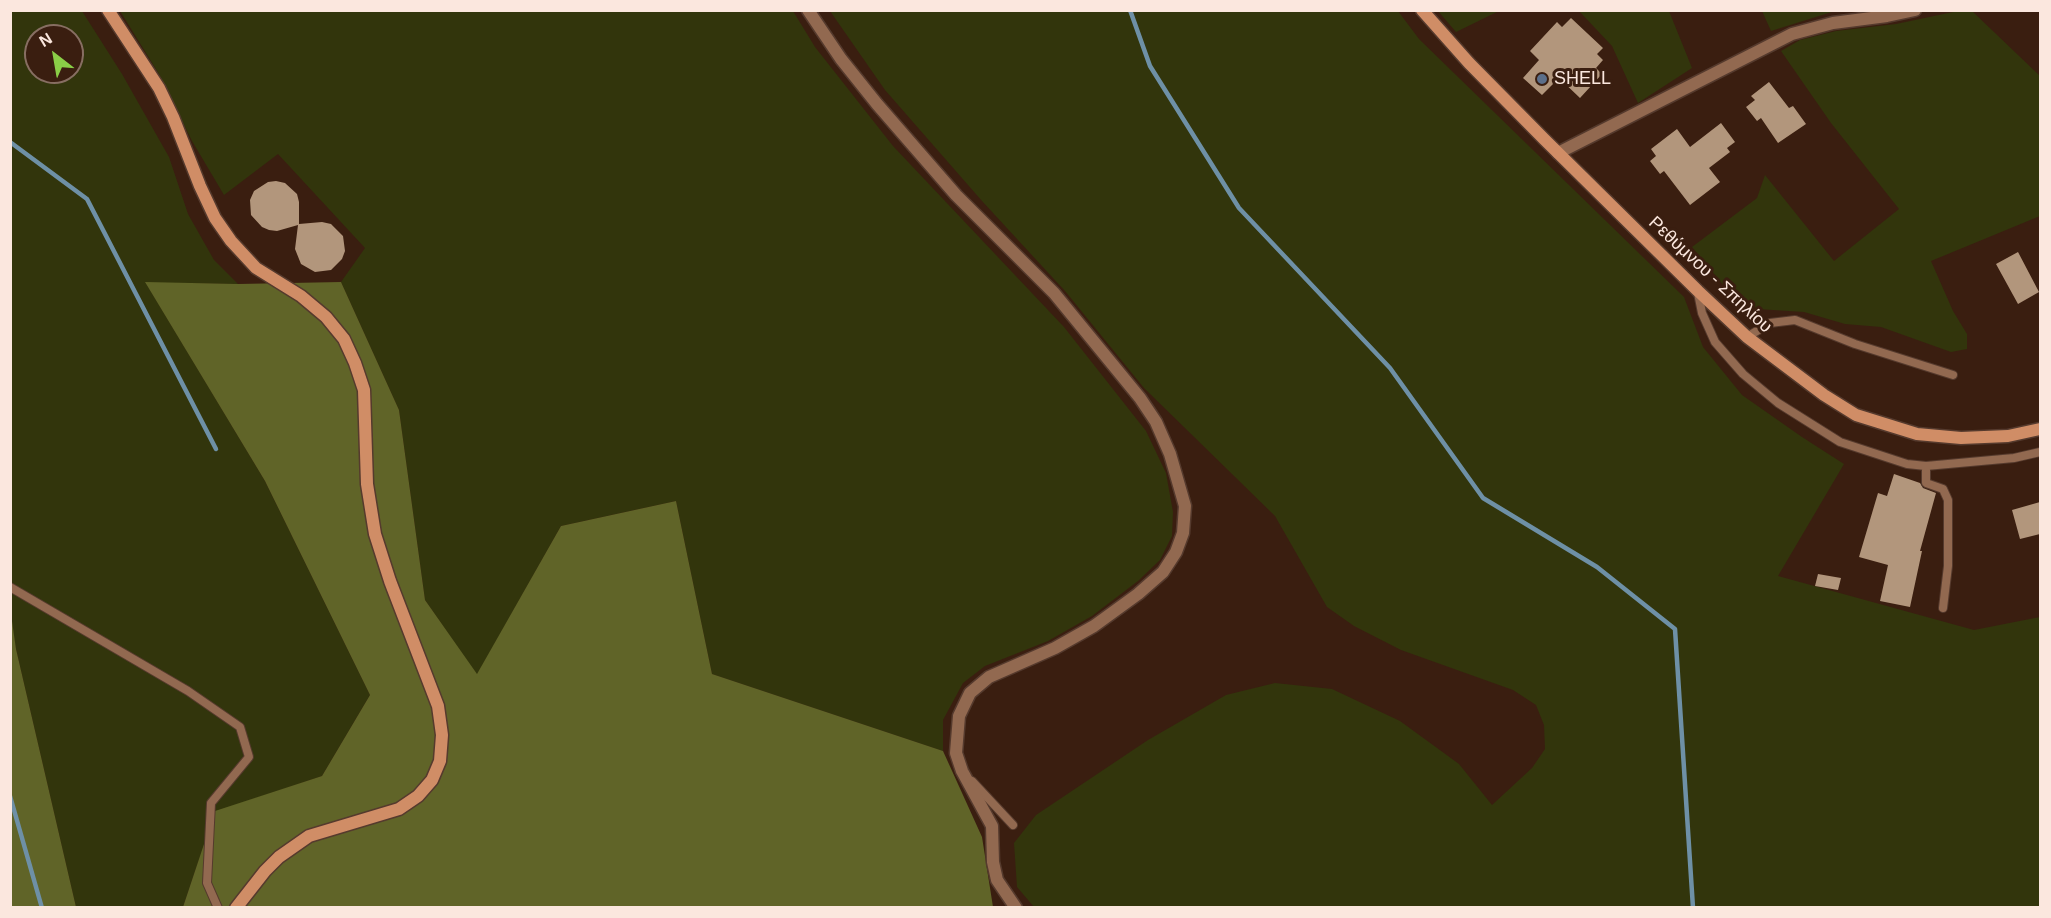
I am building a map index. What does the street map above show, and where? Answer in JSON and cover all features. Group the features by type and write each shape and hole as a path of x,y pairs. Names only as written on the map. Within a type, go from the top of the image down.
{"street":[{"path":"108,10 159,87 200,186 215,218 231,241 256,268 301,296 326,317 344,339 364,390 368,484 375,534 390,581 438,706 441,725 440,761 432,780 418,796 399,809 309,836 279,857 236,908"},
{"path":"808,10 841,59 877,104 956,195 1054,293 1140,398 1156,422 1170,454 1185,506 1183,533 1176,552 1163,572 1138,594 1094,626 1055,648 989,676 970,693 959,716 956,753 962,771 992,826 993,862 997,880 1016,908"},
{"name":"Ρεθύμνου - Σπηλίου","path":"1422,10 1469,63 1698,291 1748,337 1832,400 1856,415 1917,434 1961,438 2008,436 2040,429"},
{"path":"1558,153 1792,34 1833,22 1887,16 1915,10"}],"lane":[{"path":"1698,291 1702,313 1715,342 1743,374 1778,403 1840,442 1907,464 1926,466 2014,458 2040,452"},
{"path":"1748,337 1770,323 1795,320 1855,344 1953,375"},
{"path":"1926,466 1926,483 1943,489 1948,500 1948,566 1943,608"},
{"path":"10,587 188,691 240,727 249,757 211,803 207,883 218,908"},
{"path":"962,771 1013,825"}],"green space":[{"path":"10,11 82,11 122,74 169,157 188,214 214,260 238,284 146,283 265,481 370,695 322,776 215,812 183,907 76,907 16,649 10,614"},
{"path":"120,11 793,11 815,47 893,146 1064,327 1146,431 1166,473 1173,512 1172,536 1160,560 1138,581 1092,616 1048,641 985,666 963,683 943,720 943,751 712,674 676,501 561,526 477,675 425,600 399,410 341,282 365,248 278,154 224,195 192,141 159,74"},
{"path":"830,11 1398,11 1419,39 1684,297 1703,347 1742,395 1844,464 1778,576 1974,630 2040,617 2040,907 1034,907 1017,887 1014,843 1036,815 1148,740 1226,695 1275,683 1332,689 1400,721 1459,764 1492,805 1532,768 1545,749 1544,725 1536,705 1513,690 1401,650 1354,626 1327,607 1275,516 1144,388 1065,291 885,90"},
{"path":"1438,11 1499,11 1456,32"},
{"path":"1579,11 1669,11 1692,68 1638,103 1612,46"},
{"path":"1762,11 1835,11 1771,31"},
{"path":"1958,11 1972,11 2040,76 2040,216 1931,261 1953,311 1967,334 1967,349 1951,352 1881,327 1845,324 1804,312 1742,308 1692,247 1757,198 1765,175 1834,261 1899,209 1831,123 1781,51 1800,40 1836,31 1896,24"},
{"path":"145,282 238,284 341,282 399,410 425,600 477,674 561,526 676,501 712,674 943,751 982,837 993,907 183,907 215,811 322,776 370,695 265,481"},
{"path":"11,614 16,649 76,907 11,907"}],"building":[{"path":"1571,18 1603,48 1597,54 1603,60 1596,68 1602,74 1580,98 1559,78 1542,95 1523,78 1539,60 1530,51 1557,22 1562,27"},
{"path":"1769,82 1789,108 1793,106 1806,124 1778,143 1761,118 1757,121 1746,107 1755,100 1751,96"},
{"path":"1721,123 1735,142 1727,148 1730,152 1709,168 1720,182 1690,205 1664,171 1660,174 1650,161 1656,156 1651,149 1677,129 1690,147"},
{"path":"268,182 285,183 297,194 299,224 322,222 331,224 343,236 345,251 342,259 331,270 315,272 301,264 295,249 298,225 277,231 269,230 262,227 251,215 250,200 254,191"},
{"path":"2018,252 2039,292 2018,304 1996,264"},
{"path":"1894,474 1920,483 1923,488 1936,493 1920,551 1922,551 1910,607 1880,601 1888,565 1859,557 1878,493 1887,496"},
{"path":"2040,502 2040,534 2020,539 2012,510"},
{"path":"1818,574 1841,578 1838,590 1815,586"}],"waterway":[{"path":"1130,10 1150,66 1239,208 1390,368 1483,498 1597,567 1675,629 1693,908"},
{"path":"10,142 87,199 216,449"},
{"path":"10,796 42,908"}],"place":[{"name":"SHELL","path":"1542,79"}]}
